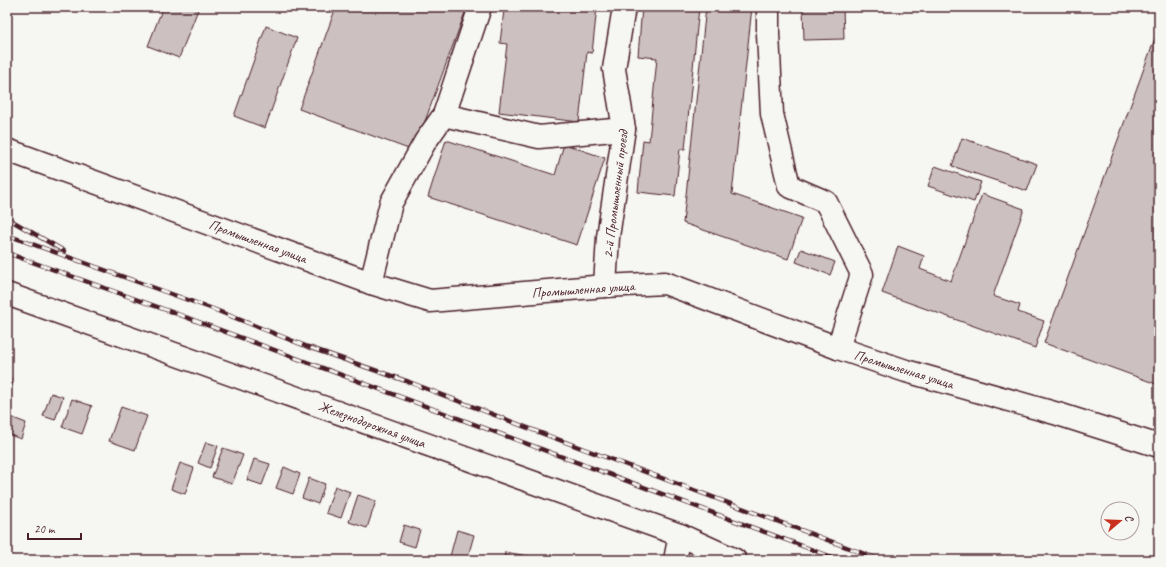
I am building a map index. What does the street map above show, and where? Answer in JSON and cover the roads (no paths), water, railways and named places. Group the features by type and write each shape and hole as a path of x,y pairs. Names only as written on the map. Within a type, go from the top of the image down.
{"street":[{"path":"371,283 392,203 425,142 444,115 480,7"},
{"name":"2-й Промышленный проезд","path":"605,286 608,237 624,129 614,69 624,7"},
{"path":"768,7 772,114 789,186 826,202 862,274 838,348"},
{"path":"444,115 539,137 624,129"},
{"name":"Промышленная улица","path":"7,150 371,283 430,301 605,286 666,283 838,348 906,371 1058,414 1159,446"},
{"name":"Железнодорожная улица","path":"7,294 680,535 735,560"},
{"path":"675,560 680,535"}],"railway":[{"path":"7,218 64,251"},
{"path":"7,235 213,309 308,347 409,382 881,560"},
{"path":"7,253 180,315 840,560"}]}
